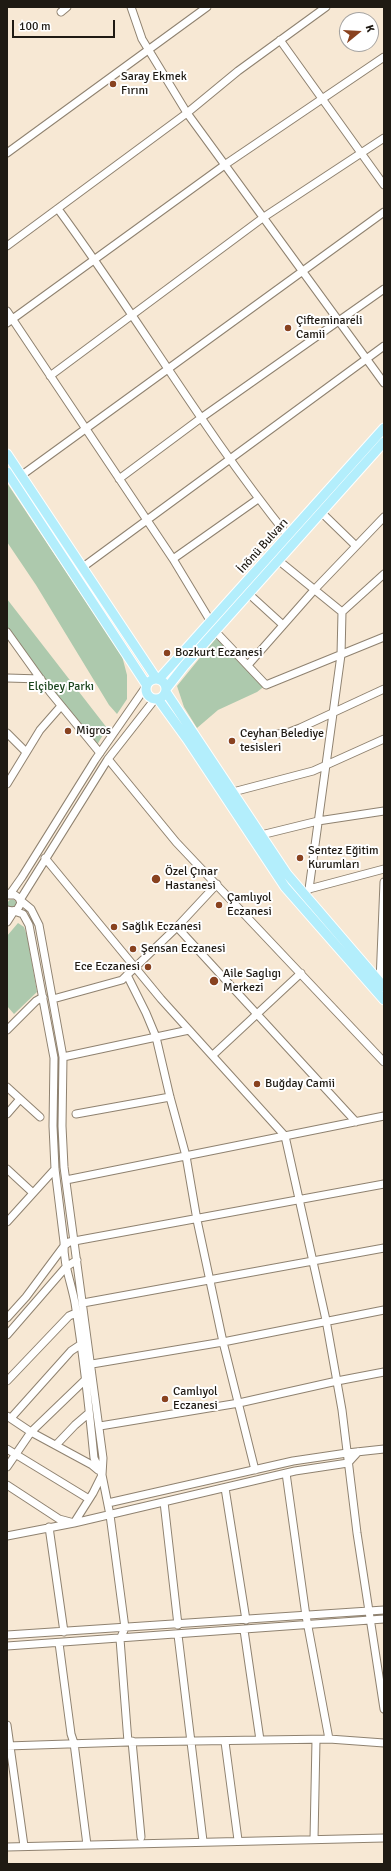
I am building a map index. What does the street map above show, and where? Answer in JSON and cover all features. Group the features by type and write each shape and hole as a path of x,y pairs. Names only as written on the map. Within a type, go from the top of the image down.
{"main road":[{"name":"İnönü Bulvarı","path":"166,690 213,627 288,536 384,428"},
{"name":"İnönü Bulvarı","path":"158,679 249,594 384,442"},
{"path":"7,454 158,679 164,683 166,690 287,874 307,892 382,984"},
{"path":"7,472 146,686 149,697 156,699 187,739 285,887 384,1000"},
{"path":"146,686 150,680 158,679"},
{"path":"156,699 163,696 166,690"}],"street":[{"path":"61,12 67,7"},
{"path":"131,7 142,39 187,112 384,383"},
{"path":"7,153 207,7"},
{"path":"7,246 187,112 238,71 326,7"},
{"path":"280,40 384,185"},
{"path":"10,321 226,164 384,57"},
{"path":"50,376 264,218 384,138"},
{"path":"58,209 95,260 201,418 258,499 288,536"},
{"path":"22,475 167,368 384,212"},
{"path":"120,479 201,418 384,289"},
{"path":"7,311 10,321 50,376 173,559 213,627 266,685 384,637"},
{"path":"83,567 384,346"},
{"path":"173,559 258,499"},
{"path":"321,512 356,546"},
{"path":"248,666 315,589 384,517"},
{"path":"278,560 342,612"},
{"path":"384,574 342,612 341,655 334,712 307,892 384,869"},
{"path":"249,594 283,625"},
{"path":"7,632 40,679 100,753"},
{"path":"7,678 40,679"},
{"path":"74,1523 90,1499 102,1475 103,1458 92,1364 66,1180 62,1126 63,1057 39,925 32,909 17,896 8,894 100,753 146,686"},
{"path":"276,734 287,733 300,728 384,689"},
{"path":"11,910 19,908 20,900 45,858 108,759 156,699"},
{"path":"7,784 40,730 61,706"},
{"path":"7,733 26,752"},
{"path":"233,792 326,765 384,739"},
{"path":"108,759 176,842 384,1062"},
{"path":"261,834 318,821 384,811"},
{"path":"45,858 135,968 285,1136 326,1320 337,1381 357,1533 384,1709"},
{"path":"382,984 384,882"},
{"path":"53,999 122,980 177,927 217,884"},
{"path":"7,922 11,910"},
{"path":"11,910 24,914 29,925 54,1058 55,1169 66,1267 70,1276 76,1314 94,1458 102,1475 110,1515 125,1628 120,1639 130,1742 142,1837"},
{"path":"177,927 356,1122"},
{"path":"213,1055 301,973"},
{"path":"127,976 146,1013 156,1037 186,1156 197,1220 223,1342 255,1470"},
{"path":"7,1030 36,1001 43,997"},
{"path":"63,1057 189,1030"},
{"path":"7,1087 40,1117"},
{"path":"76,1114 170,1097"},
{"path":"7,1114 20,1099"},
{"path":"66,1180 384,1116"},
{"path":"7,1169 33,1193"},
{"path":"7,1222 55,1169"},
{"path":"7,1318 26,1297 64,1246 74,1242 384,1184"},
{"path":"83,1302 384,1248"},
{"path":"7,1335 66,1267 77,1260"},
{"path":"92,1364 223,1342 326,1320 384,1310"},
{"path":"7,1381 69,1316 76,1314"},
{"path":"80,1345 71,1351 9,1417 31,1432 92,1464 102,1475"},
{"path":"100,1426 239,1403 384,1372"},
{"path":"7,1467 31,1432 85,1380"},
{"path":"56,1445 89,1413"},
{"path":"7,1449 90,1499"},
{"path":"108,1503 293,1461 347,1452 384,1449"},
{"path":"7,1536 110,1515 286,1473 348,1463 358,1452"},
{"path":"286,1473 306,1616 329,1739"},
{"path":"7,1485 59,1518 74,1523"},
{"path":"225,1488 246,1620"},
{"path":"164,1502 178,1625"},
{"path":"49,1528 64,1632"},
{"path":"7,1635 178,1625 384,1610"},
{"path":"7,1646 308,1626 384,1619"},
{"path":"244,1630 260,1740"},
{"path":"178,1635 203,1841"},
{"path":"59,1643 87,1845"},
{"path":"7,1726 8,1746 24,1846"},
{"path":"8,1746 74,1743 225,1742 329,1739 384,1743"},
{"path":"314,1839 316,1740"},
{"path":"225,1742 238,1840"},
{"path":"7,1847 238,1840 384,1838"}],"green space":[{"path":"384,434 384,436 169,676 167,675"},
{"path":"7,483 122,656 127,675 127,699 117,714 109,705 36,585 7,542"},
{"name":"Elçibey Parkı","path":"7,599 107,728 97,745 93,745 7,632"},
{"path":"216,638 266,685 257,692 218,710 197,728 184,707 177,686"},
{"path":"12,899 17,904 12,909 7,904"},
{"path":"18,923 24,927 27,936 37,992 14,1014 7,1006 7,936"}],"place":[{"name":"Saray Ekmek Fırını","path":"113,84"},
{"name":"Çifteminareli Camii","path":"288,328"},
{"name":"Bozkurt Eczanesi","path":"167,653"},
{"name":"Migros","path":"68,731"},
{"name":"Ceyhan Belediye tesisleri","path":"232,741"},
{"name":"Sentez Eğitim Kurumları","path":"300,858"},
{"name":"Özel Çınar Hastanesi","path":"156,879"},
{"name":"Çamlıyol Eczanesi","path":"219,905"},
{"name":"Sağlık Eczanesi","path":"114,927"},
{"name":"Şensan Eczanesi","path":"133,949"},
{"name":"Ece Eczanesi","path":"148,967"},
{"name":"Aile Saglıgı Merkezi","path":"214,981"},
{"name":"Buğday Camii","path":"257,1084"},
{"name":"Camlıyol Eczanesi","path":"165,1399"}]}
